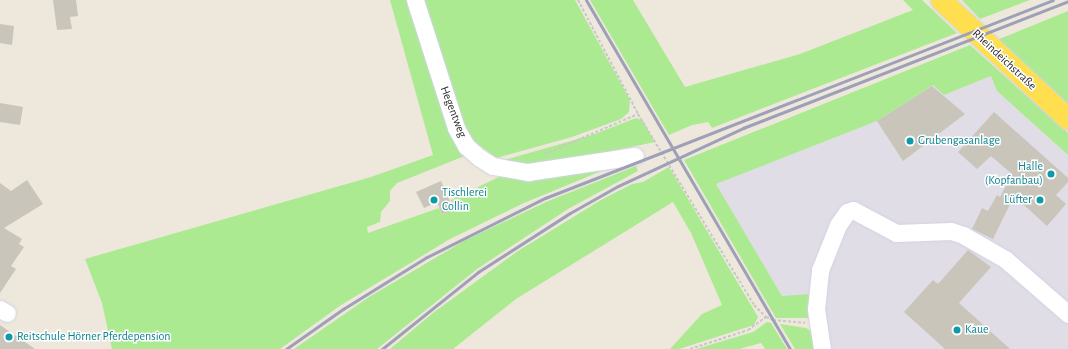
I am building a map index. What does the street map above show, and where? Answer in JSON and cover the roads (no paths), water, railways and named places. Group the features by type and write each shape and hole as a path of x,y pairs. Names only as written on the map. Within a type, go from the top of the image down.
{"main road":[{"name":"Rheindeichstraße","path":"941,0 1068,119"}],"street":[{"name":"Hegentweg","path":"415,0 456,128 466,146 480,158 493,166 528,172 635,156"},
{"path":"822,349 817,324 816,294 823,257 838,225 847,212 853,210 896,233 951,231 963,235 1005,259 1068,314"}],"railway":[{"path":"586,0 790,349"},
{"path":"286,349 343,309 427,257 545,198 1053,0"},
{"path":"382,349 478,272 570,213 618,186 743,128 1068,1"}],"place":[{"name":"Grubengasanlage","path":"910,141"},
{"name":"Halle (Kopfanbau)","path":"1051,174"},
{"name":"Tischlerei Collin","path":"434,200"},
{"name":"Lüfter","path":"1040,200"},
{"name":"Kaue","path":"957,330"},
{"name":"Reitschule Hörner Pferdepension","path":"9,337"}]}
